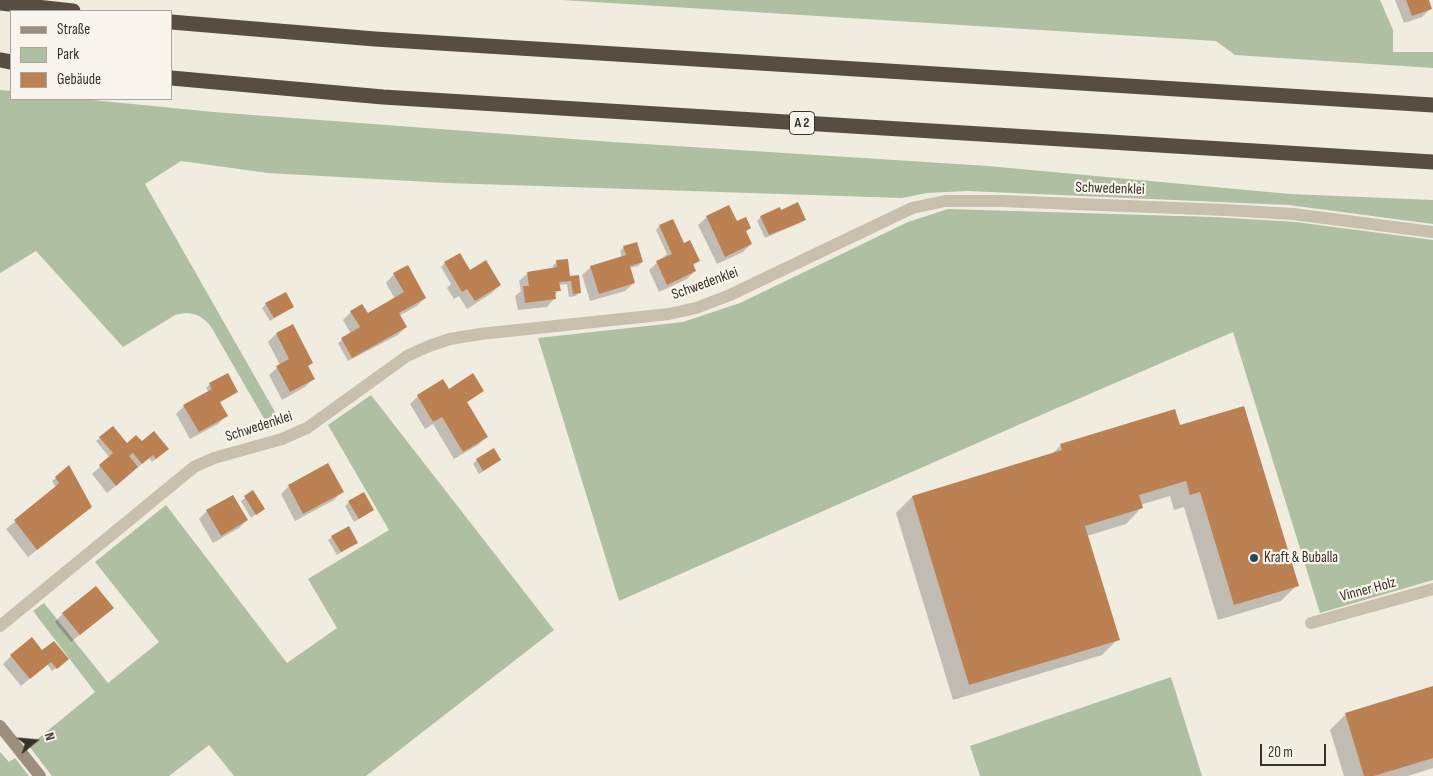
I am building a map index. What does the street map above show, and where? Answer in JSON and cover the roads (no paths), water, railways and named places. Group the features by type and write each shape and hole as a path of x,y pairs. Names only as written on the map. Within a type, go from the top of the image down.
{"highway":[{"path":"0,3 64,10"},
{"path":"172,22 375,39 1431,105"},
{"name":"A 2","path":"172,78 383,96 1433,162"}],"street":[{"name":"Schwedenklei","path":"0,626 194,467 214,458 282,439 307,428 407,356 450,339 480,334 669,314 696,308 730,295 912,208 945,201 1001,201 1226,210 1293,214 1433,232"},
{"name":"Vinner Holz","path":"1311,623 1433,589"},
{"path":"0,726 40,776"}],"place":[{"name":"Kraft & Buballa","path":"1254,558"}]}
